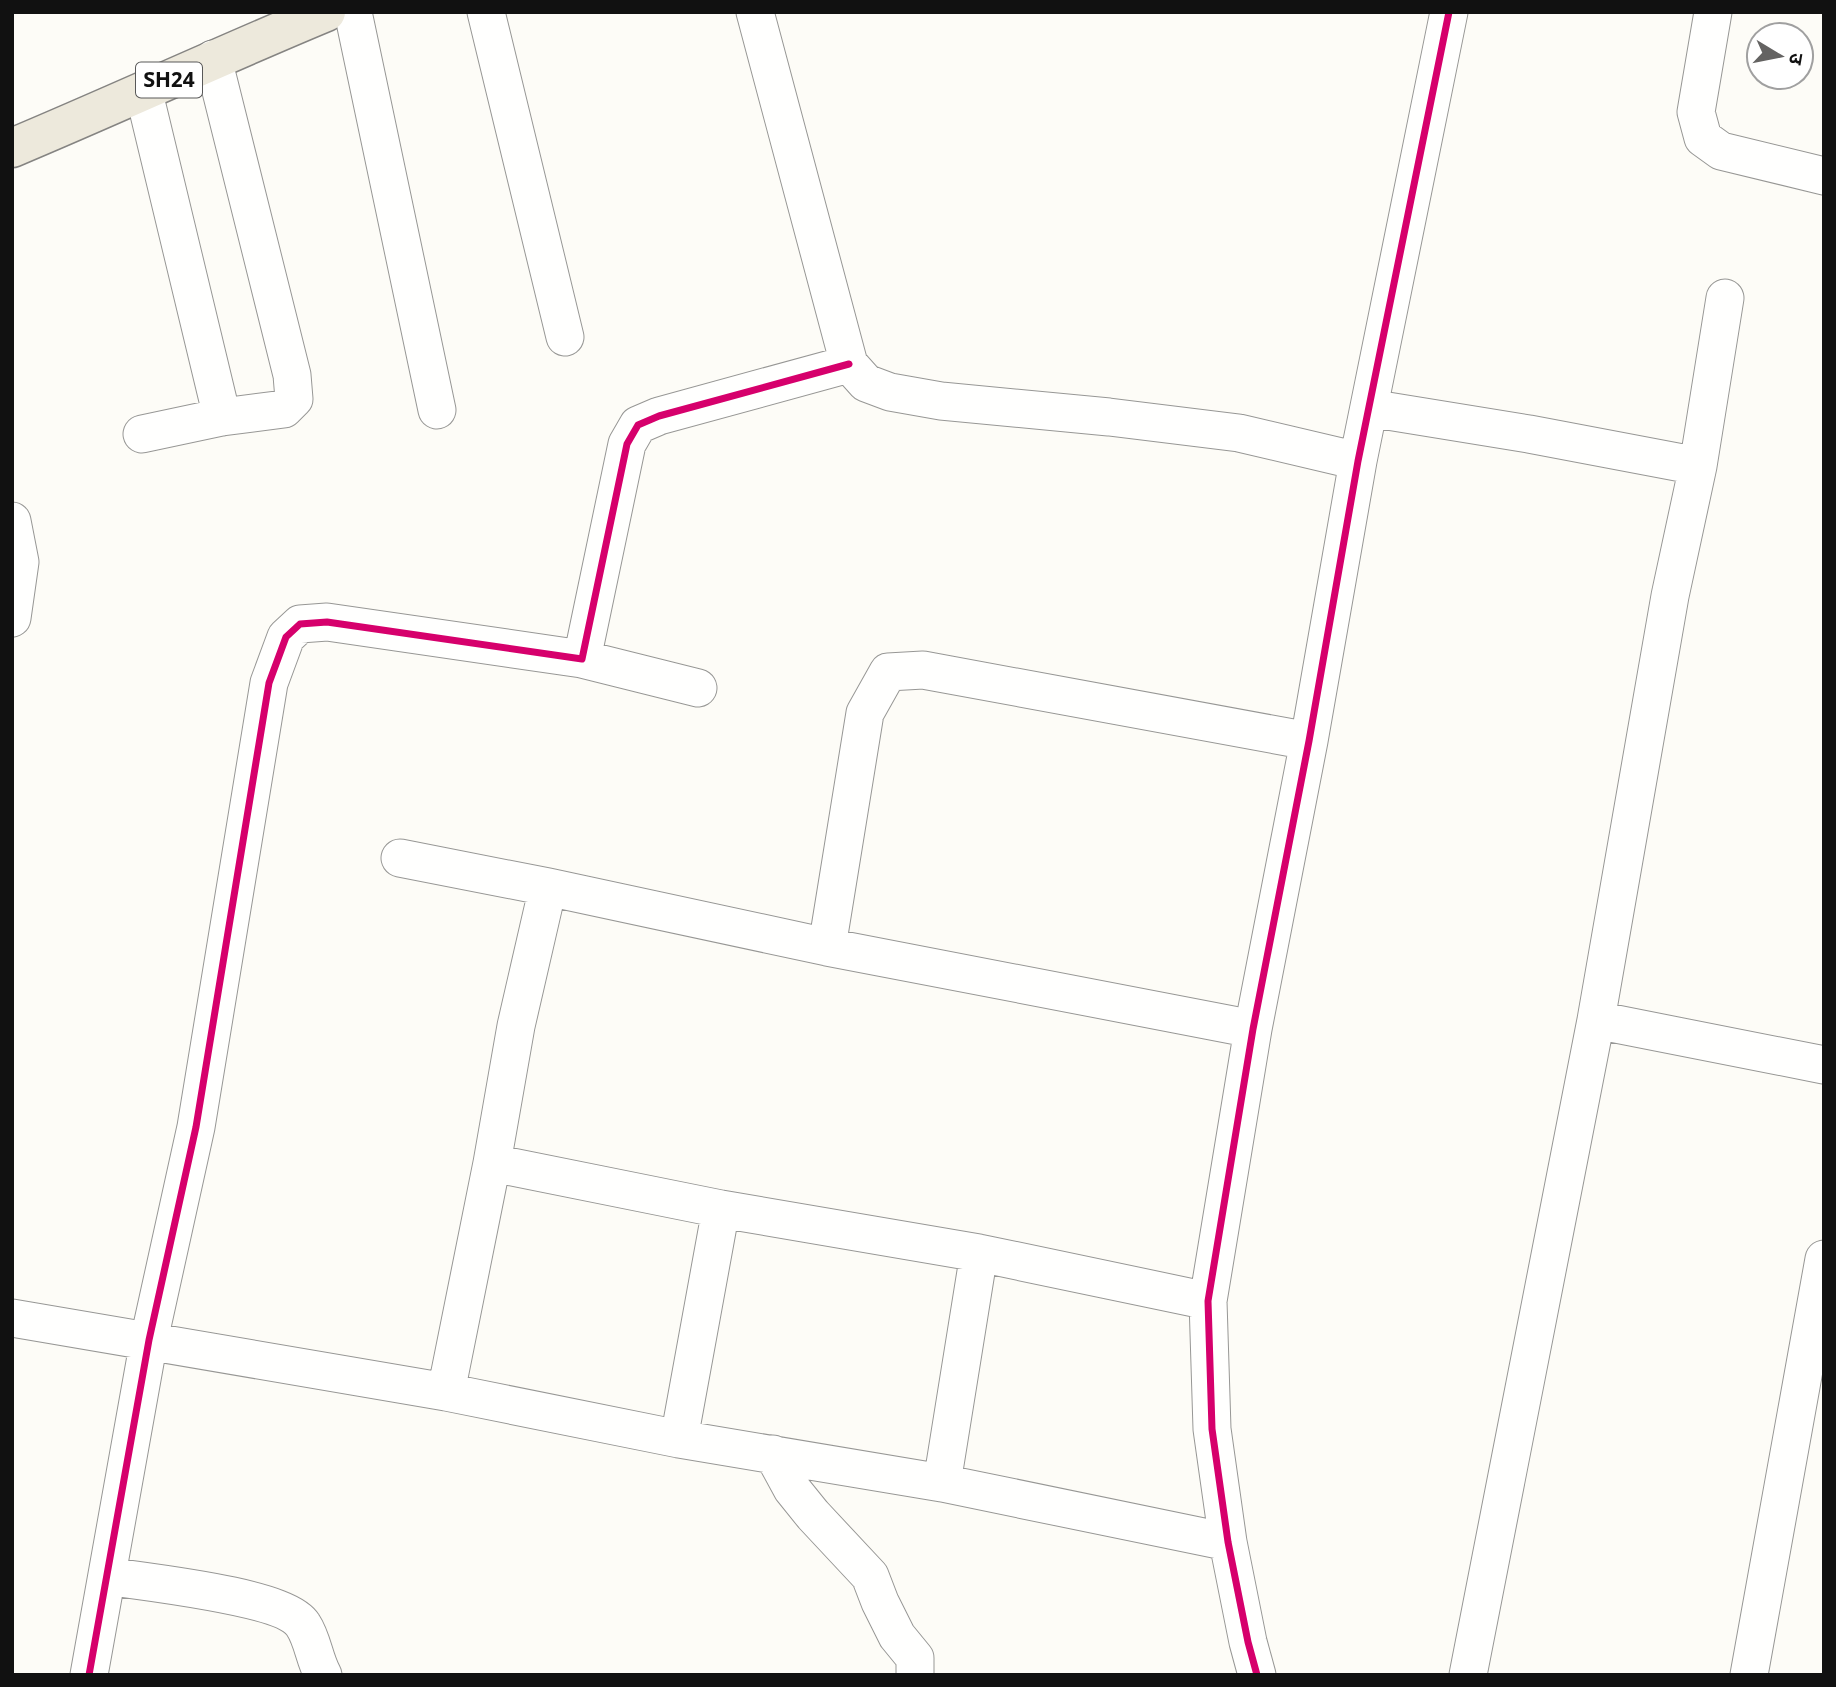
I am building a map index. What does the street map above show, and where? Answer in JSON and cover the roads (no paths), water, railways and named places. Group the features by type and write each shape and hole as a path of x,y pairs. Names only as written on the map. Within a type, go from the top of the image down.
{"main road":[{"name":"SH24","path":"12,148 145,93 213,59 326,12"}],"street":[{"path":"353,12 437,410"},
{"path":"486,12 565,337"},
{"path":"755,12 849,364 866,383 890,393 941,401 1239,433 1358,461"},
{"path":"1257,1675 1228,1542 1212,1429 1208,1301 1253,1029 1309,741 1358,461 1449,12"},
{"path":"1713,12 1696,112 1703,138 1721,151 1824,176"},
{"path":"142,434 222,416 284,409 294,399 292,375 213,59"},
{"path":"145,93 222,416"},
{"path":"1468,1675 1597,1020 1670,596 1698,466 1725,298"},
{"path":"582,659 627,444 638,425 659,416 849,364"},
{"path":"1369,408 1698,466"},
{"path":"12,521 20,562 12,618"},
{"path":"89,1675 149,1340 196,1127 269,683 286,637 300,624 327,622 582,659 698,688"},
{"path":"827,947 865,713 888,672 923,670 1309,741"},
{"path":"400,858 827,947 1253,1029"},
{"path":"446,1392 492,1163 516,1026 548,887"},
{"path":"1597,1020 1824,1065"},
{"path":"492,1163 721,1209 979,1253 1208,1301"},
{"path":"679,1439 721,1209"},
{"path":"942,1483 979,1253"},
{"path":"1749,1675 1824,1259"},
{"path":"12,1318 446,1392 679,1439 942,1483 1228,1542"},
{"path":"773,1454 792,1489 870,1576 897,1636 915,1658 915,1675"},
{"path":"107,1576 257,1601 290,1613 303,1624 323,1675"}]}
